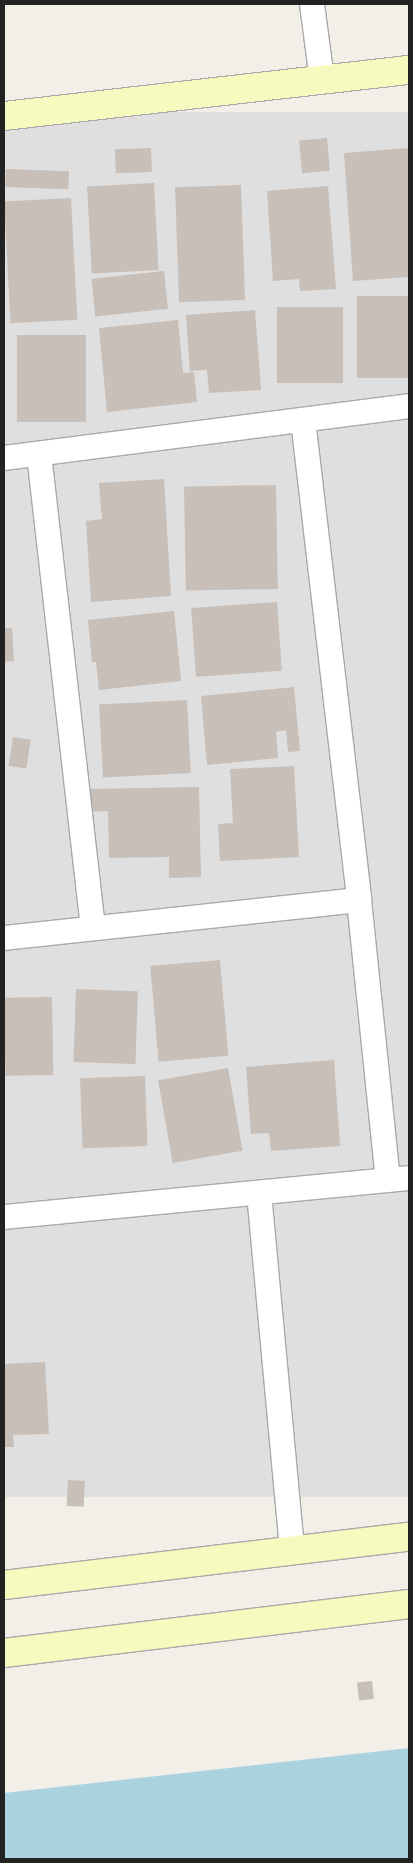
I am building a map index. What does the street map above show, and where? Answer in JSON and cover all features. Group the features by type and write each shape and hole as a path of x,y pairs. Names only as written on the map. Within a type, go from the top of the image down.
{"street":[{"path":"312,4 322,80"},
{"path":"4,116 409,70"},
{"path":"4,458 409,406"},
{"path":"4,1217 399,1180 359,900 303,420"},
{"path":"39,454 93,928"},
{"path":"4,938 359,900"},
{"path":"259,1193 292,1551"},
{"path":"4,1585 409,1537"},
{"path":"4,1653 409,1604"}],"shaded area":[{"path":"4,112 409,112 409,1497 4,1497"}],"water":[{"path":"409,1748 409,1859 4,1859 4,1793"}],"building":[{"path":"327,138 330,171 302,173 299,140"},
{"path":"151,148 152,172 116,173 115,149"},
{"path":"409,148 409,277 353,281 344,153"},
{"path":"6,169 69,171 68,189 5,187"},
{"path":"154,183 159,270 92,273 87,187"},
{"path":"241,185 245,300 179,302 175,187"},
{"path":"328,186 336,289 300,291 299,279 273,281 267,191"},
{"path":"71,198 77,320 10,323 4,202"},
{"path":"164,271 168,309 95,316 91,279"},
{"path":"357,296 409,296 409,378 357,378"},
{"path":"277,307 343,307 343,383 277,383"},
{"path":"255,310 261,390 209,393 207,370 190,371 186,315"},
{"path":"178,320 183,373 194,372 197,402 107,412 99,328"},
{"path":"17,335 86,335 86,422 17,422"},
{"path":"164,479 171,596 91,602 86,521 102,519 99,483"},
{"path":"276,485 278,589 186,591 184,487"},
{"path":"277,602 282,671 196,677 191,608"},
{"path":"174,611 181,681 99,690 96,662 92,662 88,620"},
{"path":"4,628 12,628 14,661 4,662"},
{"path":"294,687 300,751 288,752 286,730 276,732 278,758 207,765 201,696"},
{"path":"187,700 191,773 103,778 99,705"},
{"path":"13,737 31,740 26,768 8,766"},
{"path":"294,766 299,857 220,861 218,824 233,823 230,769"},
{"path":"199,787 201,877 169,878 169,857 109,858 108,811 87,812 87,789"},
{"path":"220,960 228,1056 159,1062 150,966"},
{"path":"76,989 138,991 135,1064 73,1062"},
{"path":"52,997 53,1075 5,1076 4,998"},
{"path":"334,1060 340,1146 271,1151 269,1133 251,1134 246,1067"},
{"path":"228,1068 243,1151 173,1163 158,1080"},
{"path":"145,1076 147,1146 82,1148 80,1078"},
{"path":"45,1362 49,1434 13,1435 14,1447 4,1447 4,1364"},
{"path":"68,1480 85,1481 84,1507 67,1506"},
{"path":"372,1681 374,1699 359,1700 357,1683"}]}
